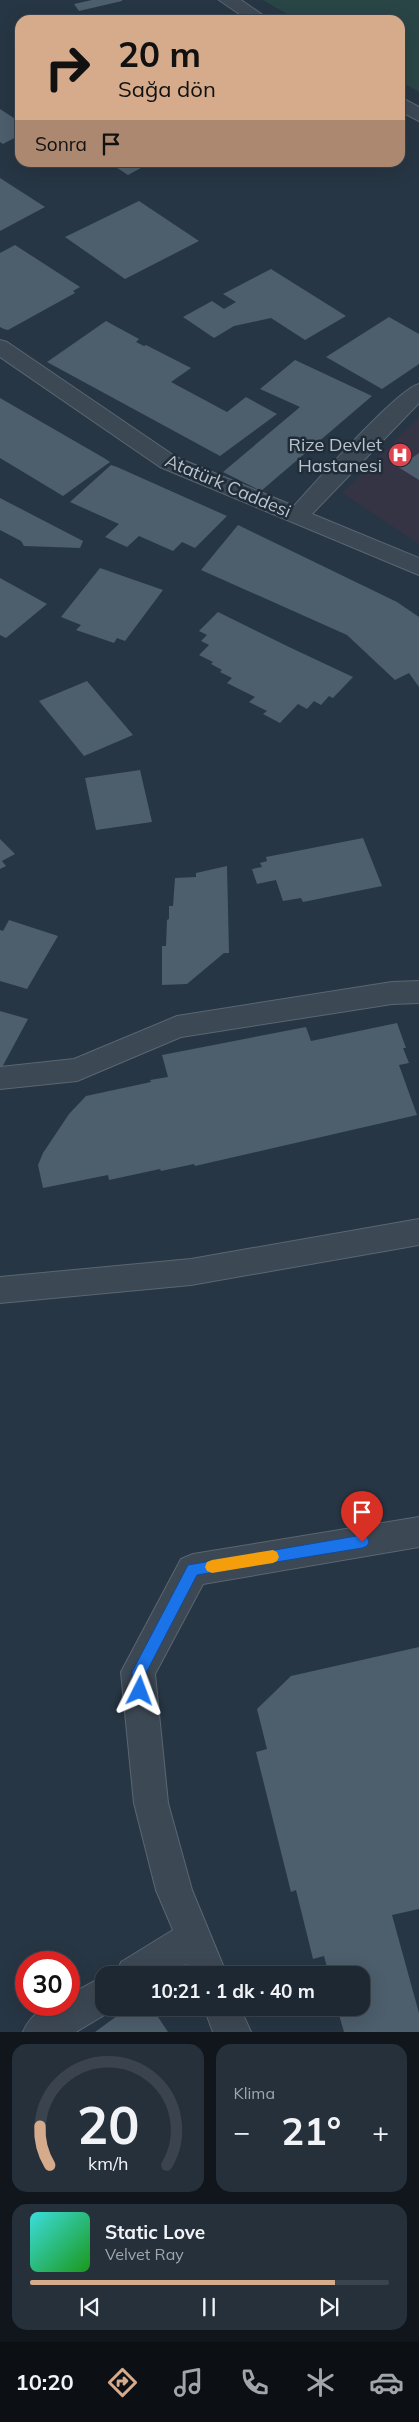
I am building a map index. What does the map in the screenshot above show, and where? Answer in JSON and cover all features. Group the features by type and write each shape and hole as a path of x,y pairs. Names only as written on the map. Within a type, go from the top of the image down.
{"street":[{"path":"228,0 253,15"},
{"path":"405,107 419,115"},
{"name":"Atatürk Caddesi","path":"0,347 168,462 419,567"},
{"path":"297,516 391,417 419,391"},
{"path":"0,1078 77,1070 177,1027 392,993 419,992"},
{"path":"0,1290 191,1272 419,1232"},
{"path":"205,1966 174,1890 151,1803 138,1672 193,1570 419,1532"},
{"path":"149,1966 194,1938"},
{"path":"42,2032 95,2000"},
{"path":"225,2016 232,2032"}],"shaded area":[{"name":"Rize Devlet Hastanesi","path":"419,417 419,544 342,493"}],"green space":[{"path":"263,0 419,0 419,92 405,84 405,15 288,15"}],"building":[{"path":"92,0 122,1 79,11 74,4"},
{"path":"0,109 15,119 15,138 3,144 0,142"},
{"path":"116,167 143,167 128,175"},
{"path":"0,178 45,207 0,231"},
{"path":"139,201 199,241 125,279 65,237"},
{"path":"15,245 80,287 73,291 75,293 8,330 0,327 0,253"},
{"path":"271,269 346,316 305,340 271,318 234,326 214,338 183,317 212,301 224,309 236,302 223,294"},
{"path":"389,317 419,334 419,364 382,389 326,357"},
{"path":"106,321 139,339 136,342 144,346 146,345 191,368 171,382 227,412 246,397 277,414 220,456 47,362"},
{"path":"295,360 372,396 261,491 223,472 300,407 260,389"},
{"path":"0,398 110,462 63,496 0,458"},
{"path":"419,453 419,480 398,467"},
{"path":"111,465 227,516 195,548 182,542 173,551 139,536 127,547 105,537 119,524 70,502"},
{"path":"0,498 83,541 80,548 24,546 21,541 0,530"},
{"path":"238,525 397,602 419,617 419,687 409,673 395,680 347,635 201,570"},
{"path":"100,568 163,590 125,641 117,638 114,643 76,630 81,625 61,617"},
{"path":"0,578 47,604 6,638 0,635"},
{"path":"218,612 353,677 333,698 329,696 321,705 314,701 307,709 298,704 280,723 263,714 267,711 249,702 255,697 227,683 232,678 220,672 222,670 211,664 213,662 199,655 209,645 201,641 207,635 199,631"},
{"path":"87,681 133,735 84,756 39,701"},
{"path":"140,770 152,822 96,830 85,778"},
{"path":"363,838 382,886 303,902 301,898 283,901 276,880 257,884 252,869 262,867 260,863 267,861 266,857"},
{"path":"0,839 15,854 2,861 6,866 0,869"},
{"path":"227,866 229,953 224,953 187,984 162,985 162,946 166,946 167,920 169,919 169,906 173,906 175,878 196,877 196,873"},
{"path":"9,920 58,936 27,989 0,981 0,930 3,931"},
{"path":"0,1011 28,1019 0,1071"},
{"path":"397,1023 409,1063 399,1065 417,1115 195,1166 194,1164 161,1171 160,1169 109,1180 108,1175 43,1188 38,1165 43,1153 69,1114 86,1096 168,1077 162,1055 306,1027 311,1041"},
{"path":"419,1647 419,1909 392,1915 419,2013 419,2032 344,2032 339,2016 370,2016 370,1966 327,1966 324,1956 313,1959 296,1890 291,1892 256,1752 267,1749 257,1709 291,1676"},
{"path":"117,2016 157,2016 168,2032 95,2032"}],"slow traffic":[{"path":"212,1567 273,1557"}],"place":[{"name":"Rize Devlet Hastanesi","path":"400,455"}],"route":[{"path":"140,1691 138,1672 193,1570 362,1542"}]}
